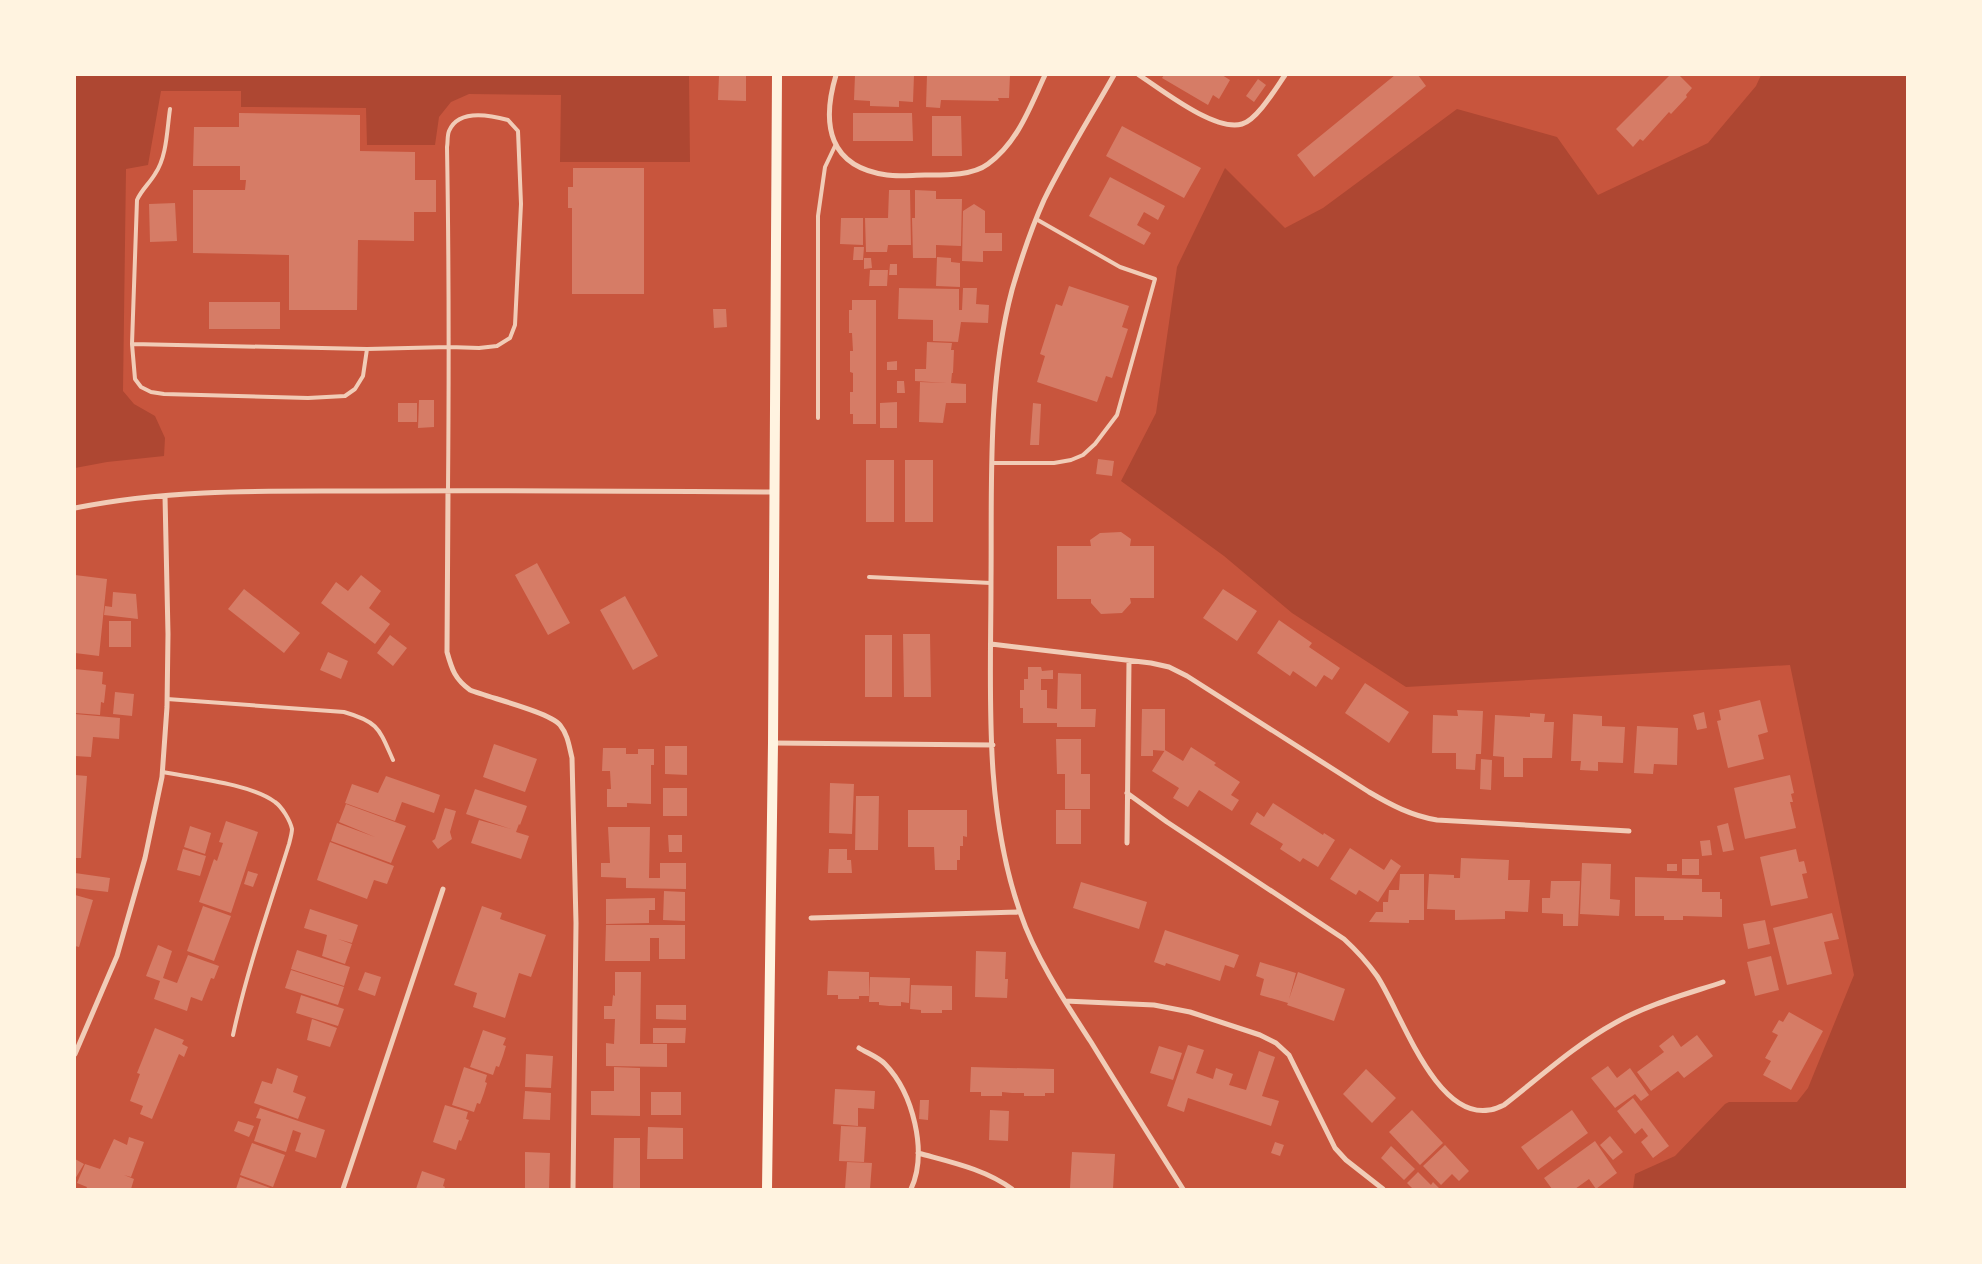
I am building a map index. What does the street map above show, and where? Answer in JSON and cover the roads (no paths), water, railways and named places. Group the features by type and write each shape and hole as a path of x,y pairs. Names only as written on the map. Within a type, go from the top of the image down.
{"main road":[{"path":"767,1189 776,492 778,75"}],"street":[{"path":"836,75 830,106 830,125 835,146 844,158 860,168 887,175 964,173 986,166 1002,153 1017,135 1045,75"},
{"path":"1114,75 1045,198 1036,219 1012,290 1000,345 992,463 991,644 993,786 999,834 1020,912 1052,979 1183,1189"},
{"path":"1139,75 1202,116 1228,126 1243,124 1253,116 1285,75"},
{"path":"75,508 165,496 233,492 448,490 776,492"},
{"path":"448,490 447,652 452,668 459,682 470,690 548,716 560,725 567,737 572,758 576,922 573,1189"},
{"path":"75,1054 117,956 145,858 163,772 168,634 165,496"},
{"path":"991,644 1169,667 1187,676 1368,792 1388,804 1419,817 1437,820 1629,831"},
{"path":"1127,843 1128,661"},
{"path":"773,743 993,745"},
{"path":"1127,793 1167,822 1344,939 1377,976 1425,1068 1444,1090 1458,1102 1471,1109 1489,1111 1504,1105 1592,1037 1616,1022 1640,1011 1723,982"},
{"path":"343,1189 443,889"},
{"path":"811,918 1020,912"},
{"path":"1065,1001 1154,1005 1190,1012 1276,1043 1289,1055 1335,1148 1346,1160 1382,1189"},
{"path":"858,1048 883,1062 896,1077 905,1092 913,1112 918,1153 917,1176 911,1189"},
{"path":"918,1153 971,1168 1004,1183 1012,1189"}],"lane":[{"path":"170,109 162,159 156,174 142,190 137,200 132,344 134,379 141,387 151,392 308,398 345,396 355,389 363,376 367,349"},
{"path":"132,344 367,349 450,347 479,348 496,346 510,338 515,325 521,204 518,131 508,120 496,117 468,117 456,121 449,132 450,347 448,490"},
{"path":"818,418 818,216 825,167 835,146"},
{"path":"992,463 1062,461 1083,455 1095,444 1116,415 1155,279 1120,267 1036,219"},
{"path":"869,577 992,583"},
{"path":"167,699 344,712 360,716 380,730 393,760"},
{"path":"163,772 241,788 263,796 276,803 285,814 292,829 289,844 269,901 248,972 233,1035"}]}
